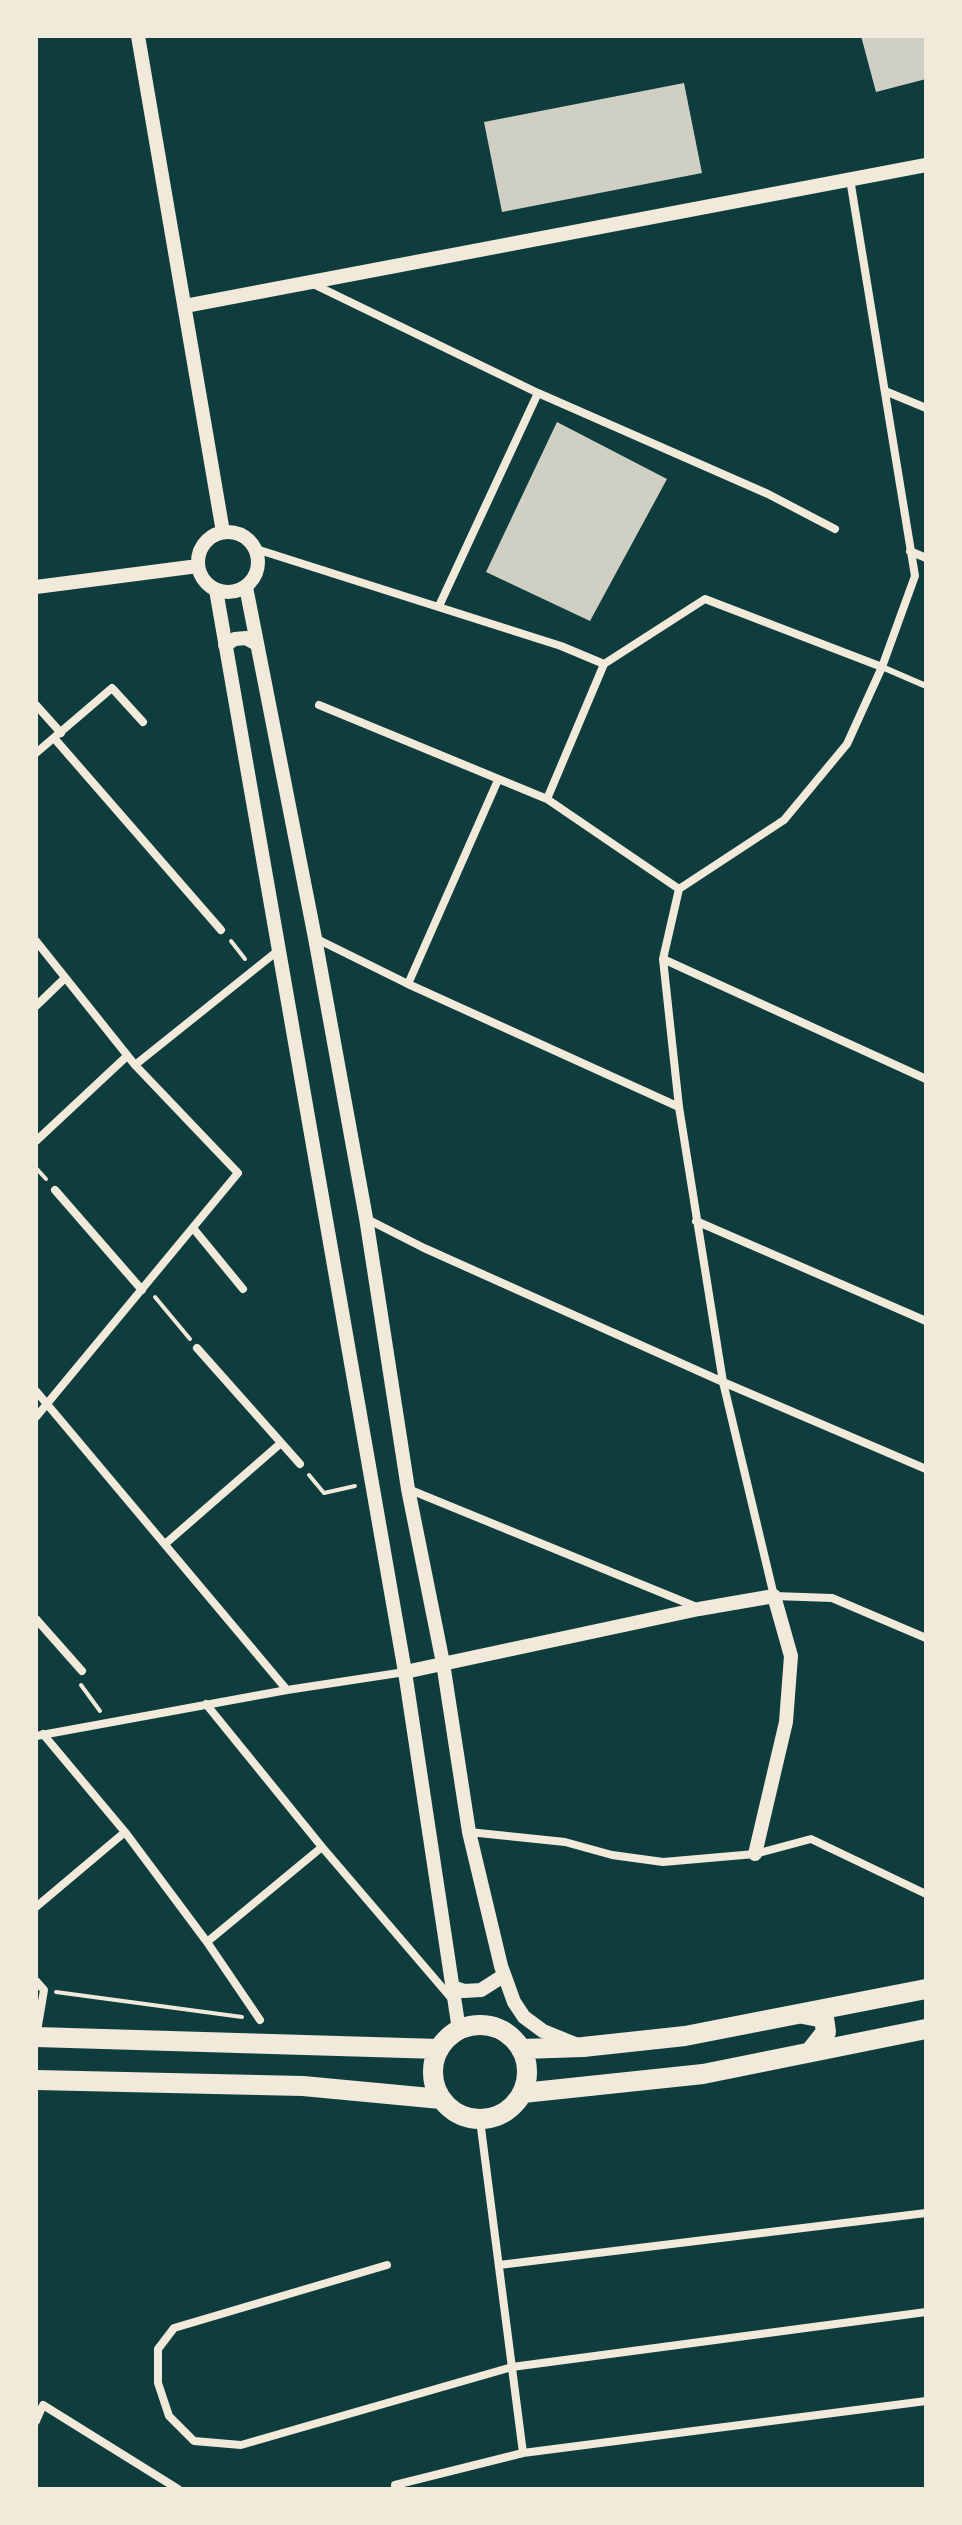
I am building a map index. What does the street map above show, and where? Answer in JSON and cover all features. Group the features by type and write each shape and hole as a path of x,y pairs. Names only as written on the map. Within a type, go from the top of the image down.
{"main road":[{"path":"522,2049 583,2047 685,2036 926,1989"},
{"path":"800,2014 824,2018 826,2032 811,2051"},
{"path":"476,2025 491,2026 505,2032 522,2049 528,2071 523,2093 510,2110 480,2120 454,2112 441,2099 433,2074 439,2049 448,2037 459,2030 476,2025"},
{"path":"523,2093 703,2074 926,2029"},
{"path":"36,2037 439,2049"},
{"path":"36,2080 303,2086 441,2099"}],"street":[{"path":"138,36 223,532"},
{"path":"185,306 926,165"},
{"path":"755,1854 786,1722 791,1656 723,1382 679,1107 663,959 679,889 784,820 847,744 882,667 915,576 850,179"},
{"path":"310,282 538,393 768,494 835,529"},
{"path":"885,391 926,408"},
{"path":"439,606 538,393"},
{"path":"256,549 257,570 246,587 231,592 216,590 203,580 198,566 200,550 209,538 223,532 243,535 256,549 561,646 604,664"},
{"path":"910,551 926,558"},
{"path":"36,587 198,566"},
{"path":"246,587 366,1218 408,1489 443,1663 469,1832 503,1976 524,2017 543,2031 583,2047"},
{"path":"216,590 405,1672 459,2030"},
{"path":"547,799 604,664 705,599 882,667"},
{"path":"225,645 235,639 246,638 257,644"},
{"path":"36,753 112,688 143,722"},
{"path":"36,705 57,736 221,930"},
{"path":"319,705 547,799 679,889"},
{"path":"408,984 498,780"},
{"path":"315,938 408,984 679,1107"},
{"path":"36,941 127,1056 238,1173 36,1417"},
{"path":"135,1065 280,949"},
{"path":"663,959 926,1079"},
{"path":"36,1006 65,978"},
{"path":"36,1141 127,1056"},
{"path":"55,1190 144,1288"},
{"path":"366,1218 424,1248 926,1469"},
{"path":"696,1221 926,1321"},
{"path":"193,1228 243,1289"},
{"path":"197,1348 300,1464"},
{"path":"36,1391 287,1690"},
{"path":"165,1544 281,1443"},
{"path":"408,1489 699,1609"},
{"path":"40,1735 405,1672 774,1596 832,1598 926,1638"},
{"path":"36,1619 82,1671"},
{"path":"206,1704 322,1847 453,1994"},
{"path":"40,1735 125,1832 207,1942 260,2020"},
{"path":"36,1907 125,1832"},
{"path":"469,1832 565,1842 612,1855 663,1862 755,1854 811,1839 926,1894"},
{"path":"207,1942 322,1847"},
{"path":"453,1994 481,1990 503,1976"},
{"path":"36,1981 44,1990 36,2037"},
{"path":"480,2120 523,2453"},
{"path":"499,2265 926,2213"},
{"path":"387,2265 174,2328 158,2349 158,2383 169,2416 194,2441 241,2445 512,2367 926,2312"},
{"path":"385,2489 523,2453 926,2401"},
{"path":"36,2421 43,2405 178,2489"}],"lane":[{"path":"882,667 926,686"}],"path":[{"path":"221,930 254,971"},
{"path":"144,1288 197,1348"},
{"path":"300,1464 324,1493 371,1483"},
{"path":"82,1671 77,1679 108,1722"},
{"path":"44,1990 260,2020"}],"building":[{"path":"861,36 926,36 926,79 876,92"},
{"path":"684,83 702,173 502,212 484,122"},
{"path":"557,422 667,479 590,621 486,572"}]}
